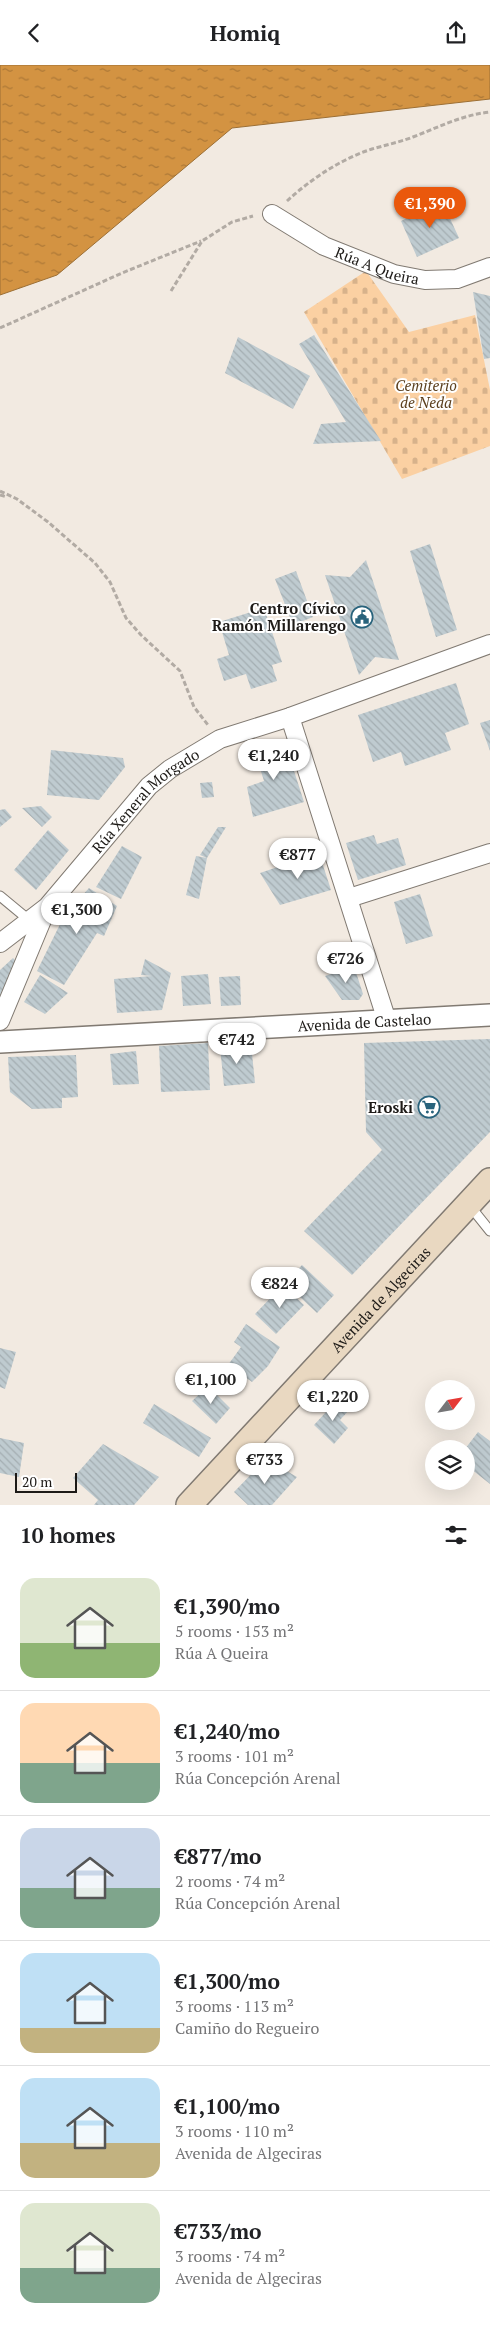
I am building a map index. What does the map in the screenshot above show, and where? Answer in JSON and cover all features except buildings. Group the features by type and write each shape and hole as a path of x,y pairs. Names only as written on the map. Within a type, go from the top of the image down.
{"main road":[{"name":"Avenida de Algeciras","path":"189,1505 490,1181"}],"street":[{"name":"Rúa A Queira","path":"272,214 324,246 394,274 425,280 457,279 490,267"},
{"name":"Rúa Xeneral Morgado","path":"0,943 47,907 148,787 170,769 220,739 290,717 490,645"},
{"path":"290,717 387,1021"},
{"path":"349,898 490,853"},
{"path":"0,1021 47,907"},
{"name":"Avenida de Castelao","path":"0,1042 490,1015"}],"lane":[{"path":"0,896 29,920"},
{"path":"468,1204 490,1231"}],"path":[{"path":"0,328 122,273 202,241 232,222 254,215 272,214 302,187 335,167 371,149 412,138 447,122 490,112"},
{"path":"171,291 202,241"},
{"path":"0,493 18,499 95,563 110,583 126,618 141,635 180,671 194,707 220,739"}],"green space":[{"name":"Cemiterio de Neda","path":"366,271 409,332 475,315 490,390 490,446 402,479 304,312"}],"water":[{"path":"0,65 490,65 490,99 232,128 57,275 0,295"}],"place":[{"name":"Centro Cívico Ramón Millarengo","path":"362,617"},
{"name":"Eroski","path":"429,1107"}]}
